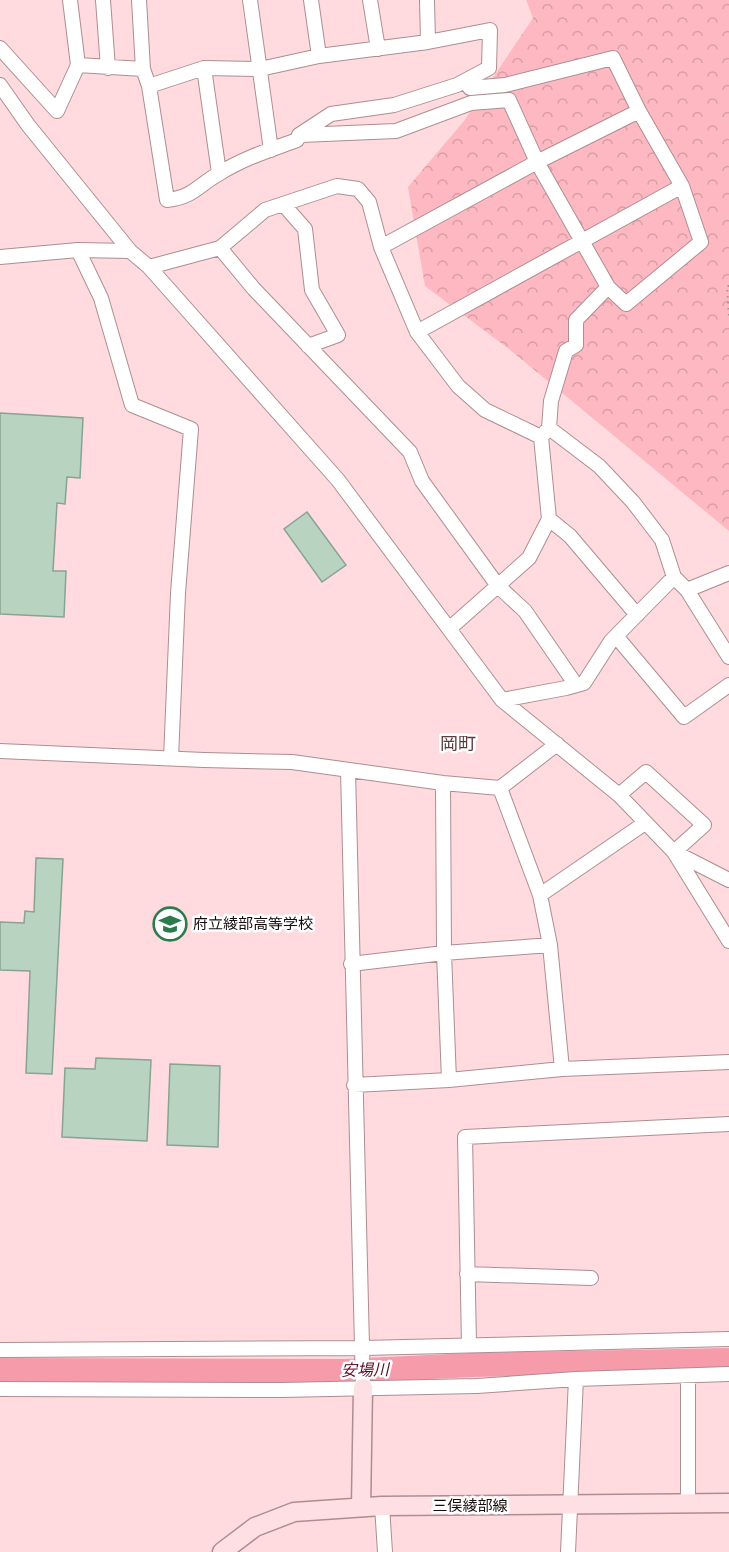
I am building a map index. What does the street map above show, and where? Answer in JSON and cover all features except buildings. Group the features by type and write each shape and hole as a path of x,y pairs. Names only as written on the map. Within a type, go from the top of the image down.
{"main road":[{"path":"361,1507 363,1388"},
{"name":"三俣綾部線","path":"222,1552 255,1527 294,1512 382,1506 729,1503"}],"street":[{"path":"0,48 57,111 78,65 70,0"},
{"path":"103,0 108,68"},
{"path":"139,0 143,69 149,86 167,200 184,198 219,173 257,153 297,140 299,135 332,114 394,105 465,81 489,68 490,30 378,50 319,56 260,69 204,68 149,86"},
{"path":"250,0 271,150"},
{"path":"311,0 319,56"},
{"path":"370,0 378,50"},
{"path":"427,0 428,42"},
{"path":"299,135 396,131 471,103 509,100 537,162 608,286 626,303 701,242 682,186 639,111 613,58 545,77 505,85 470,88 465,81"},
{"path":"78,65 143,69"},
{"path":"204,68 219,173"},
{"path":"0,85 28,125 130,250 149,267 338,480 502,700 619,795 674,852 729,941"},
{"path":"381,247 537,162 639,111"},
{"path":"149,267 220,248 265,210 337,186 358,189 369,202 381,247 417,332 458,386 485,410 545,433 599,466 633,502 662,540 674,577 687,590 729,657"},
{"path":"417,332 682,186"},
{"path":"283,204 305,229 312,290 338,334 308,346"},
{"path":"220,248 254,289 410,452 422,481 498,586 525,611 576,685"},
{"path":"0,257 78,250 130,250"},
{"path":"78,250 101,298 132,405 191,429 178,593 171,758"},
{"path":"449,629 529,558 549,519 545,433 551,401 566,351 576,345 576,320 608,286"},
{"path":"549,519 570,536 637,615"},
{"path":"687,590 729,573"},
{"path":"502,700 584,683 616,636 674,577"},
{"path":"616,636 684,717 729,685"},
{"path":"0,751 292,762 443,783 500,788 557,744"},
{"path":"348,770 363,1388"},
{"path":"619,795 646,772 704,825 674,852"},
{"path":"443,783 444,953 449,1080"},
{"path":"500,788 540,895 550,945 562,1069"},
{"path":"540,895 645,823"},
{"path":"674,852 729,880"},
{"path":"351,964 444,953 550,945"},
{"path":"354,1085 449,1080 562,1069 729,1062"},
{"path":"469,1345 465,1137 729,1124"},
{"path":"467,1274 591,1278"},
{"path":"0,1350 363,1352 469,1345 729,1339"},
{"path":"0,1389 281,1390 477,1386 576,1379 729,1374"},
{"path":"688,1377 688,1504"},
{"path":"568,1552 576,1379"},
{"path":"382,1506 384,1552"}],"path":[{"path":"729,286 727,286 729,317"}],"green space":[{"path":"526,0 729,0 729,531 509,349 425,286 408,187 464,121 533,18"}],"waterway":[{"name":"安場川","path":"0,1370 345,1371 472,1365 729,1360"}],"place":[{"name":"府立綾部高等学校","path":"170,924"}],"district":[{"name":"岡町","path":"458,744"}]}
